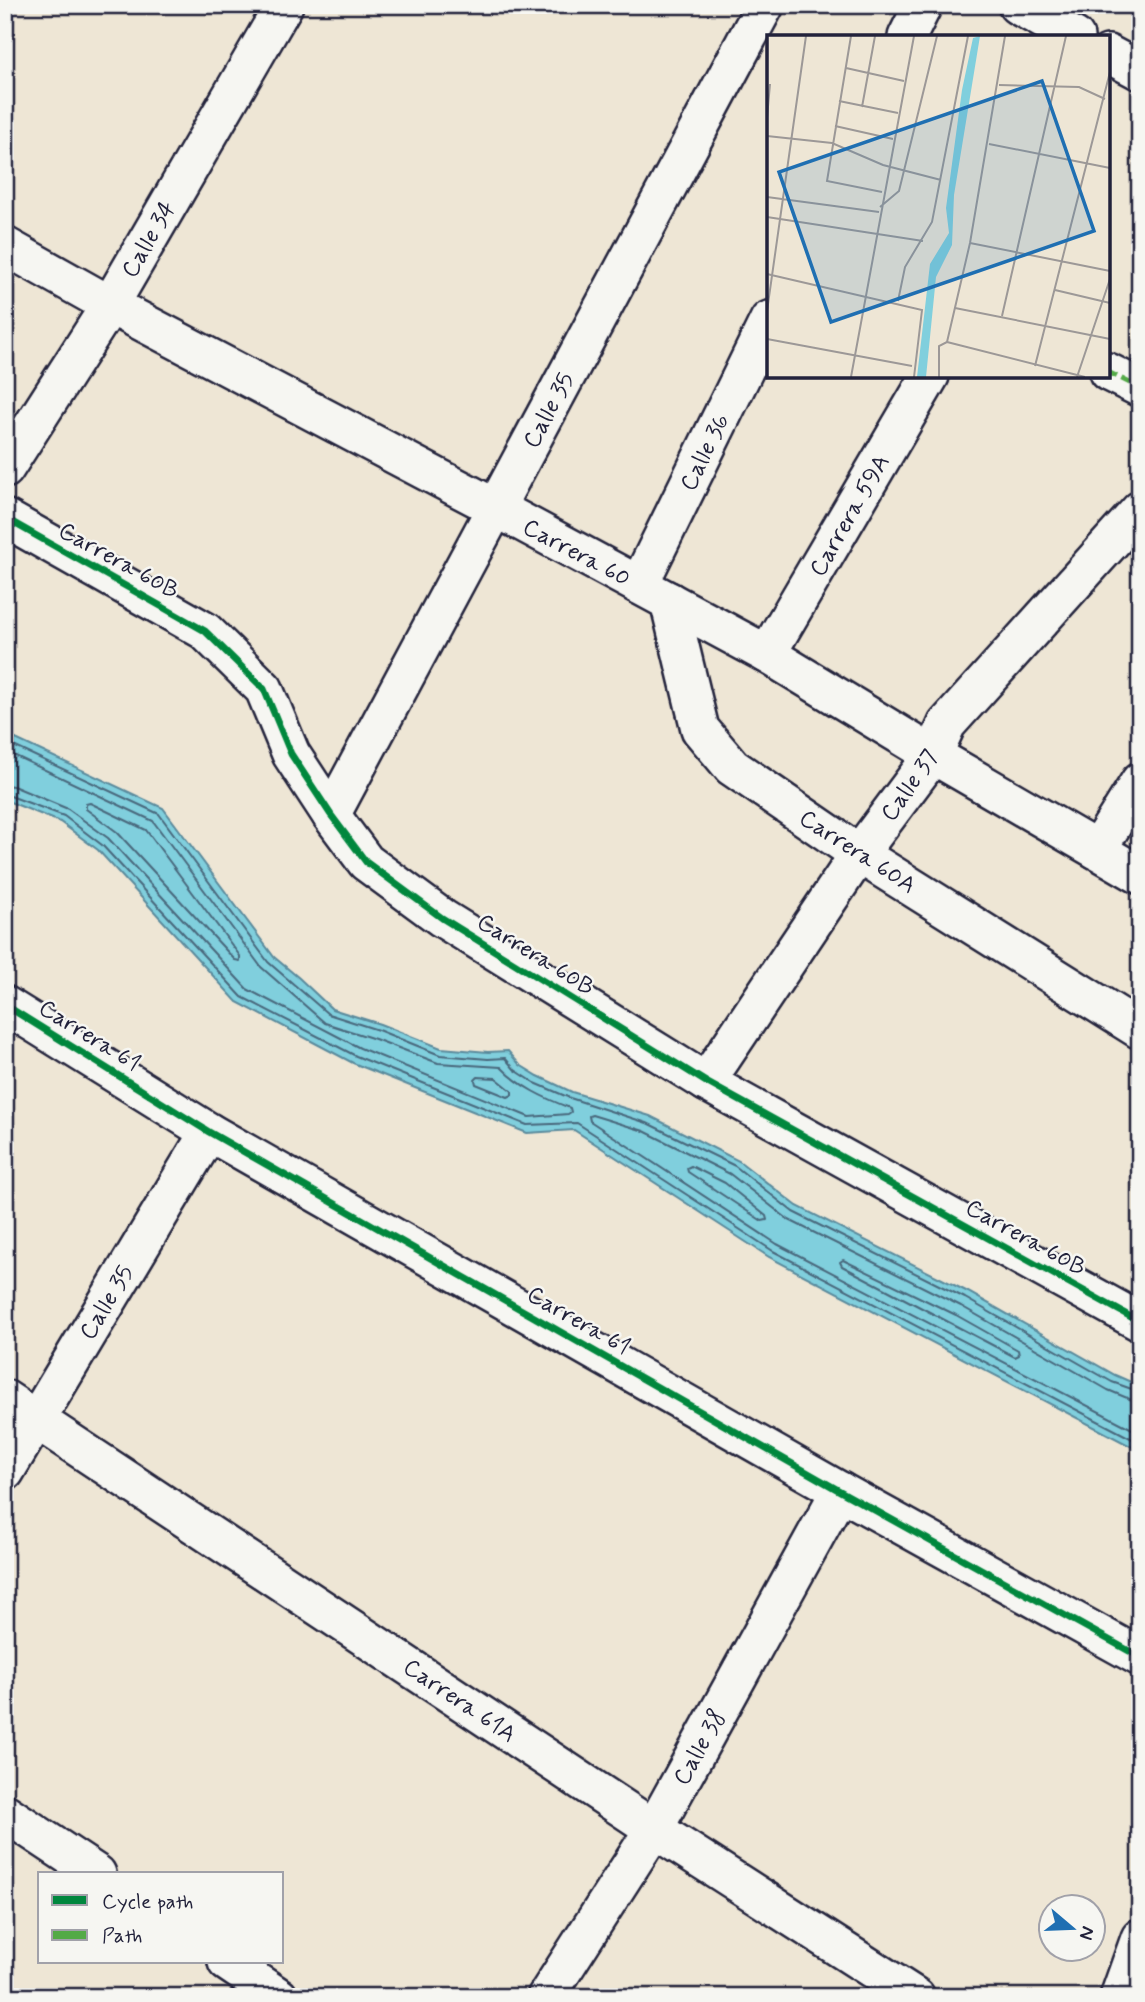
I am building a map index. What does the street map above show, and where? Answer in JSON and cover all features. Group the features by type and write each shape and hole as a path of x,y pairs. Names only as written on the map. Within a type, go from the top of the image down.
{"street":[{"name":"Calle 34","path":"5,469 110,305 284,5"},
{"name":"Calle 35","path":"331,816 765,5"},
{"path":"908,35 923,5"},
{"path":"1017,5 1072,35"},
{"path":"1110,55 1140,71"},
{"name":"Carrera 60","path":"5,246 110,305 768,654 933,755 1140,875"},
{"name":"Calle 36","path":"654,593 767,325"},
{"path":"1110,373 1140,388"},
{"name":"Carrera 59A","path":"768,654 929,378"},
{"name":"Calle 37","path":"706,1082 859,854 933,755 947,724 1140,510"},
{"name":"Carrera 60B","path":"5,518 205,631 264,690 291,754 331,816 366,862 442,918 706,1082 1140,1322"},
{"name":"Carrera 60A","path":"654,593 700,729 732,767 859,854 1140,1030"},
{"path":"1097,850 1140,781"},
{"name":"Carrera 61","path":"5,1005 209,1132 1140,1657"},
{"name":"Calle 35","path":"5,1472 209,1132"},
{"name":"Carrera 61A","path":"5,1399 654,1829 916,1997"},
{"name":"Calle 38","path":"546,1997 654,1829 840,1490"},
{"path":"5,1812 94,1872"},
{"path":"1119,1997 1140,1938"},
{"path":"230,1964 279,1997"}],"water":[{"path":"5,734 163,808 274,957 332,1009 441,1048 508,1051 520,1065 538,1076 572,1092 650,1116 739,1161 797,1206 968,1292 1115,1375 1140,1386 1140,1451 769,1257 574,1130 527,1133 353,1063 237,1002 98,850 60,822 5,800"}],"marked path":[{"path":"1110,373 1140,388"}],"cycle path":[{"path":"5,518 205,631 264,689 291,754 366,862 442,918 706,1082 1140,1322"},
{"path":"5,1005 209,1132 840,1491 1140,1657"}]}
